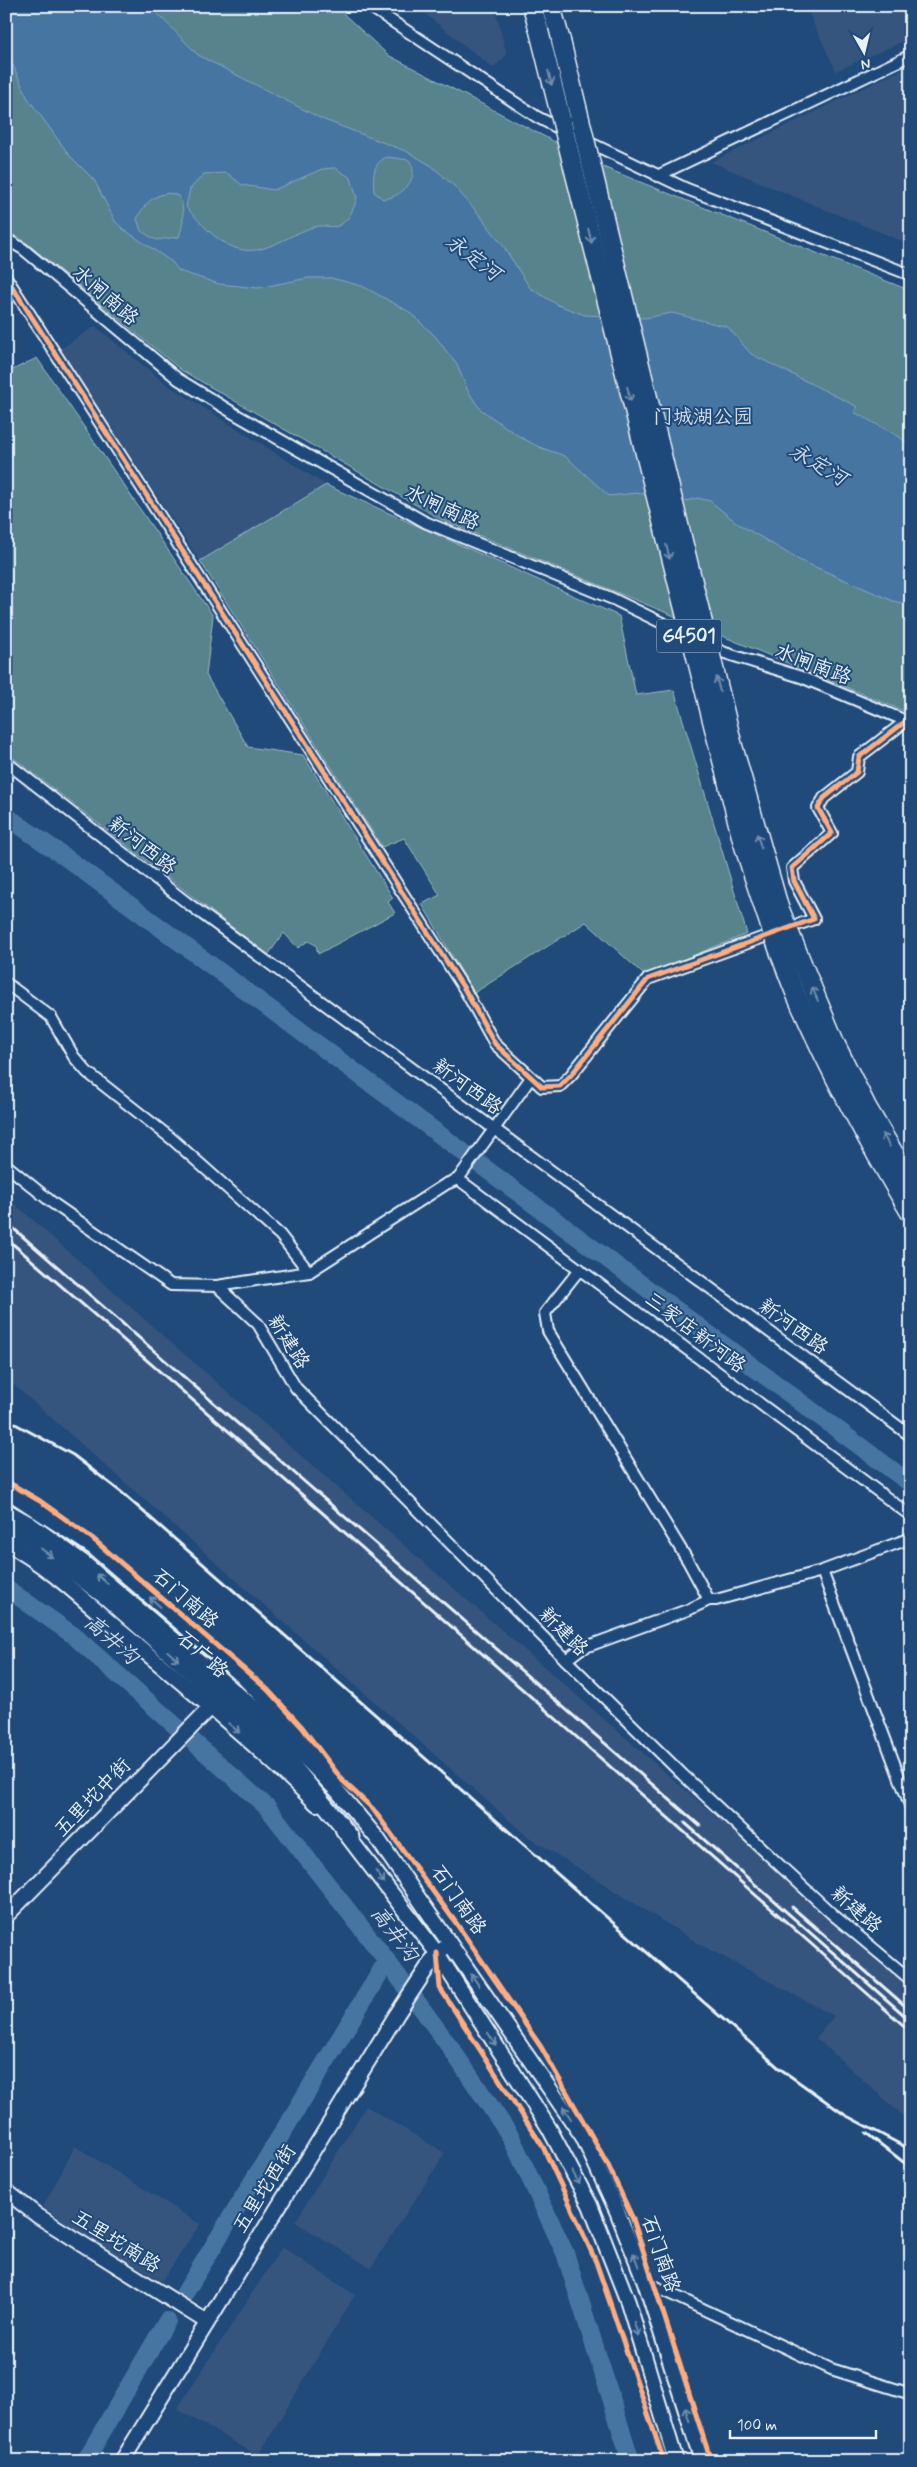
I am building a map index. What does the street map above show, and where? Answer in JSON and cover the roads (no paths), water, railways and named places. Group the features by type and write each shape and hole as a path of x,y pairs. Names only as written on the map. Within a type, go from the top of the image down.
{"highway":[{"name":"G4501","path":"532,6 742,840 765,913 796,995 852,1114 911,1214"},
{"name":"G4501","path":"551,6 561,40 733,746 757,836 779,907 836,1045 867,1107 911,1182"}],"main road":[{"name":"石门南路","path":"6,1490 94,1548 241,1676 296,1732 334,1787 377,1838 583,2137 617,2211 645,2282 702,2461"},
{"name":"石广路","path":"6,1511 29,1524 90,1569 278,1729 334,1787"},
{"name":"石广路","path":"6,1526 37,1545 107,1598 282,1752 351,1837"},
{"path":"6,1543 66,1586 276,1764 351,1837 437,1953 549,2128 590,2205 628,2302 676,2461"},
{"name":"五里坨中街","path":"6,1916 210,1708"},
{"name":"五里坨西街","path":"122,2461 421,1976 437,1953 450,1944"},
{"name":"五里坨南路","path":"6,2191 38,2216 207,2322"}],"street":[{"path":"369,6 537,117 657,176 911,275"},
{"path":"657,176 911,55"},
{"name":"水闸南路","path":"6,239 23,249 178,379 234,414 425,522 612,598 725,653 801,676 908,722"},
{"path":"6,277 465,990 495,1044 530,1079 542,1087 560,1086 648,979 814,919 794,881 792,868 832,833 818,808 824,798 857,772 859,757 908,722"},
{"name":"新河西路","path":"6,762 186,902 911,1436"},
{"path":"6,983 51,1018 74,1057 86,1072 172,1139 266,1222 280,1235 309,1272"},
{"path":"6,1165 54,1204 171,1285 216,1286 309,1272 446,1184 458,1179 530,1079"},
{"name":"三家店新河路","path":"458,1179 911,1516"},
{"path":"580,1269 545,1313 548,1331 688,1561 709,1600"},
{"name":"新建路","path":"216,1286 258,1324 296,1388 566,1660 683,1774 831,1913 911,1980"},
{"path":"566,1660 580,1649 690,1609 709,1600 716,1600 822,1572 911,1538"},
{"path":"822,1572 911,1808"},
{"path":"645,2282 831,2369 911,2394"}],"water":[{"name":"永定河","path":"6,6 150,6 198,55 322,119 408,152 432,166 454,186 477,212 502,244 530,288 558,305 585,315 645,318 672,313 728,327 751,354 858,407 854,412 898,436 911,446 911,605 893,601 799,560 737,523 710,501 698,498 686,501 636,493 609,496 565,456 539,447 520,437 480,409 468,391 457,365 435,336 408,311 362,286 331,278 308,278 258,288 219,284 179,271 172,262 123,229 115,221 94,180 70,156 27,97 6,50","holes":["387,157 409,160 413,173 408,186 403,191 390,198 383,199 374,192 374,171 378,163","335,168 351,178 357,198 348,218 338,226 319,226 257,250 246,250 227,245 208,230 186,207 190,189 204,174 227,173 242,185 274,190 322,169","168,193 179,196 183,212 179,237 156,240 141,231 137,219 149,202 157,196"]}],"waterway":[{"path":"6,816 65,857 911,1484"},
{"name":"高井沟","path":"6,1588 73,1635 267,1807 381,1953 450,2047 511,2137 565,2253 631,2461"},
{"path":"183,2296 387,1961"},
{"path":"85,2461 167,2321"}],"railway":[{"path":"6,1222 700,1826"},
{"path":"6,1238 309,1501 911,2032"},
{"path":"6,1419 73,1455 121,1492 779,2068 845,2115 911,2150"},
{"path":"685,1823 911,2021"},
{"path":"792,1907 911,2011"},
{"path":"866,2133 911,2168"}],"park label":[{"name":"门城湖公园","path":"703,417"}]}
